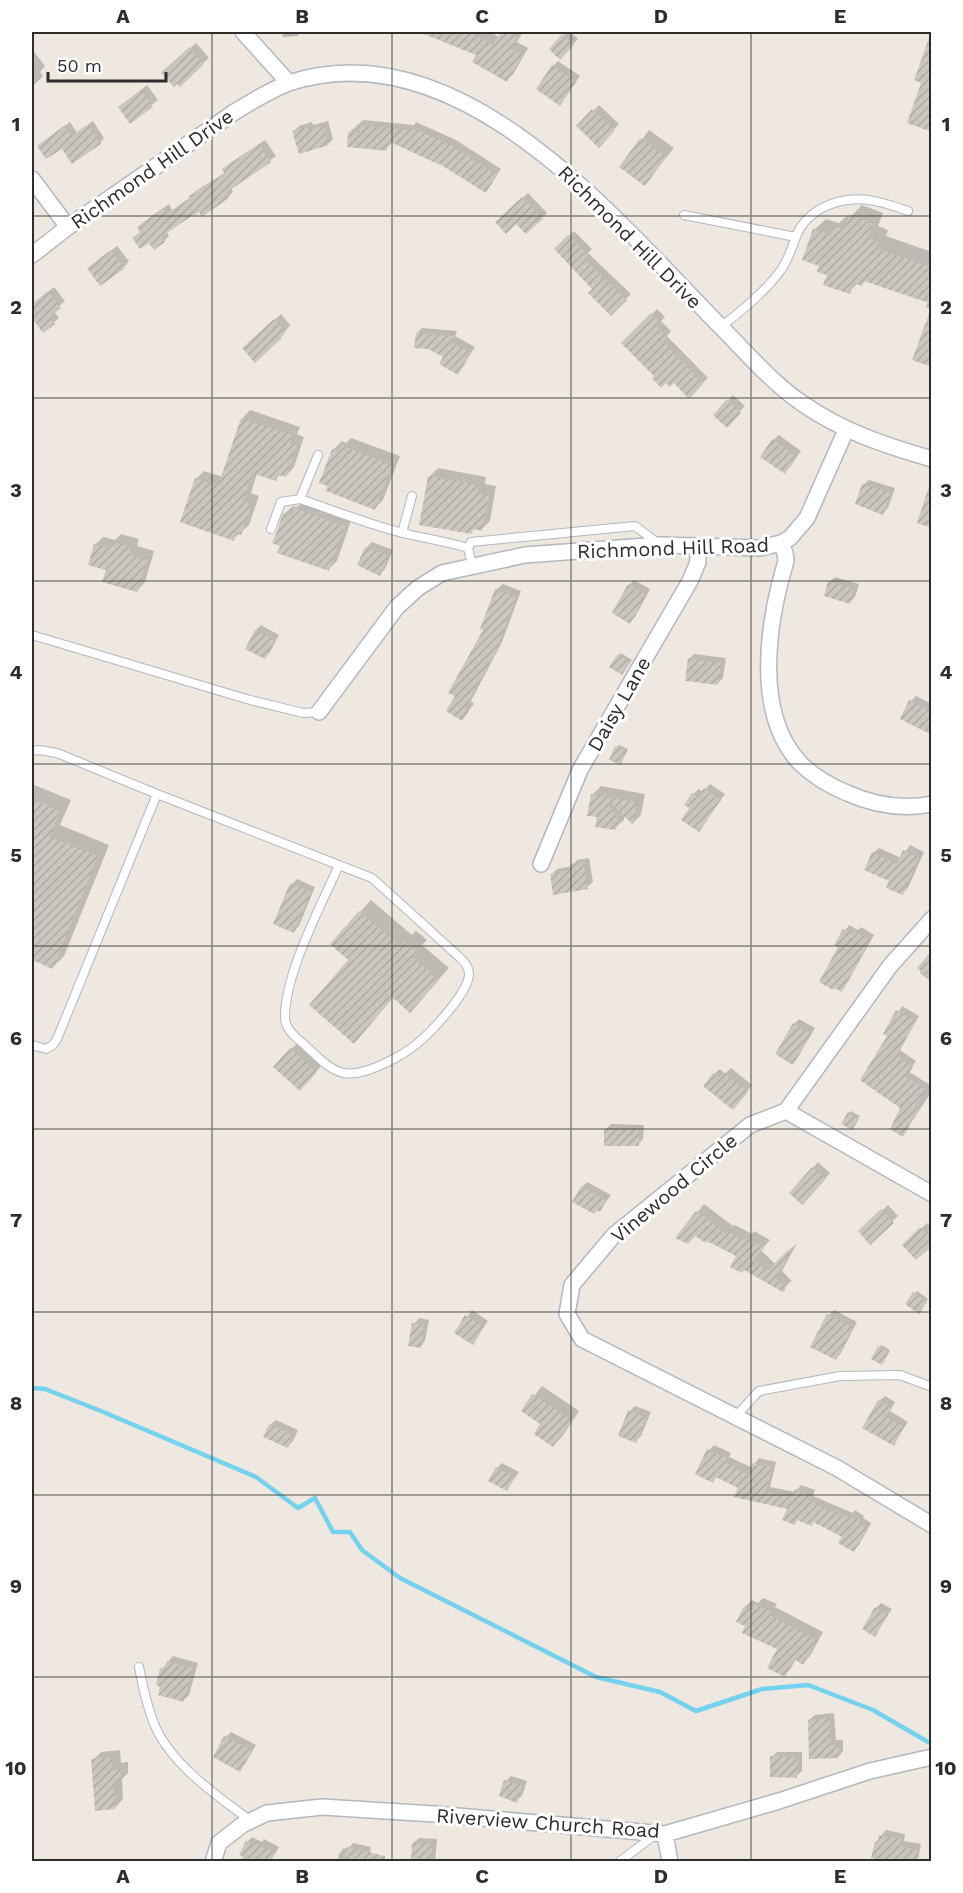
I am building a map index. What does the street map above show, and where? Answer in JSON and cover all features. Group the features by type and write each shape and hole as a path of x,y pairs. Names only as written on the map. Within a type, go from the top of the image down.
{"street":[{"path":"243,32 289,83"},
{"name":"Richmond Hill Drive","path":"32,255 68,227 263,94 289,83 342,73 374,73 422,84 479,111 534,145 587,190 763,370 801,403 846,430 873,442 932,459"},
{"path":"32,179 68,227"},
{"name":"Richmond Hill Road","path":"319,712 397,607 418,588 442,573 525,555 660,545 760,548 781,543 798,531 807,518 846,430"},
{"path":"781,543 786,561 771,623 769,668 774,713 787,745 801,765 855,796 890,806 909,807 932,804"},
{"name":"Daisy Lane","path":"541,864 580,770 690,582 698,562 698,546"},
{"path":"932,919 890,966 786,1112 932,1194"},
{"name":"Vinewood Circle","path":"786,1112 750,1125 614,1235 572,1285 567,1314 582,1339 837,1468 932,1525"},
{"name":"Riverview Church Road","path":"213,1862 219,1843 242,1825 267,1813 322,1807 661,1833 779,1801 870,1771 932,1757"},
{"path":"661,1833 670,1862"}],"lane":[{"path":"721,327 744,308 781,269 806,219 819,210 839,200 860,198 884,202 908,211"},
{"path":"684,215 796,237"},
{"path":"300,499 318,455"},
{"path":"402,533 412,496"},
{"path":"271,529 281,502 300,499 369,524 468,548"},
{"path":"472,565 468,548 471,542 635,526 660,545"},
{"path":"32,635 250,700 303,713 319,712"},
{"path":"32,752 39,750 57,753 372,878 456,954 466,964 469,971 468,981 459,999 419,1042 392,1059 362,1072 342,1072 326,1064 290,1032 284,1018 295,966 339,865"},
{"path":"32,1045 46,1049 57,1039 157,794"},
{"path":"735,1418 759,1391 840,1376 900,1375 932,1387"},
{"path":"139,1667 146,1701 156,1728 174,1754 189,1772 251,1821"},
{"path":"619,1862 661,1833"}],"building":[{"path":"419,32 470,32 493,45 501,32 509,32 518,37 511,49 522,56 507,82 472,62 476,55"},
{"path":"562,34 574,45 560,60 549,49"},
{"path":"930,35 932,35 932,132 907,123 921,83 914,80"},
{"path":"189,47 204,64 180,87 177,84 174,87 161,73"},
{"path":"552,65 576,82 560,106 536,89"},
{"path":"141,90 153,107 130,124 118,107"},
{"path":"592,109 615,130 599,148 576,126"},
{"path":"87,125 101,144 72,164 62,149 46,159 37,146 64,126 71,136"},
{"path":"323,125 329,145 299,154 292,131 307,127 308,130"},
{"path":"356,125 408,130 410,127 451,145 497,175 486,193 438,163 388,141 387,151 347,147 348,132 360,133"},
{"path":"640,138 666,157 645,186 619,167"},
{"path":"259,144 271,162 226,193 229,198 202,217 199,212 161,237 165,242 154,250 149,243 140,249 132,238 140,232 137,227 163,208 166,214 190,199 189,196 225,174 222,169"},
{"path":"522,197 543,219 526,234 516,224 506,234 495,222"},
{"path":"849,215 873,224 868,237 878,241 875,248 932,267 932,304 864,281 862,286 854,283 850,294 823,285 827,275 817,272 819,266 802,260 813,229 831,235 834,226 844,230"},
{"path":"568,235 588,255 584,259 627,300 611,316 588,293 592,289 554,249"},
{"path":"111,250 125,268 100,286 87,268"},
{"path":"48,291 61,308 49,317 55,324 43,333 32,318 32,304"},
{"path":"930,311 932,311 932,367 912,360"},
{"path":"651,313 661,323 657,327 667,337 663,342 703,384 689,399 674,383 670,387 666,383 661,388 652,378 654,376 621,343"},
{"path":"274,319 286,332 255,363 242,348"},
{"path":"416,333 454,336 451,342 471,353 458,375 439,364 443,357 428,349 414,348"},
{"path":"727,399 741,413 727,428 713,415"},
{"path":"241,418 293,435 290,443 297,445 286,477 278,475 276,481 252,473 243,502 252,504 241,535 236,533 234,541 180,522 195,478 218,486"},
{"path":"772,439 797,457 785,474 760,457"},
{"path":"341,445 392,465 375,510 326,491 327,486 319,483 332,449 339,451"},
{"path":"428,476 479,485 477,493 489,495 482,531 473,529 472,534 419,525"},
{"path":"862,484 891,493 883,515 855,504"},
{"path":"929,486 932,486 932,528 917,523"},
{"path":"294,508 345,526 329,571 277,553 280,546 272,543 283,513 291,516"},
{"path":"112,542 131,547 129,555 147,560 137,592 102,582 106,570 88,565 94,544 110,549"},
{"path":"365,547 389,556 380,576 357,565"},
{"path":"828,581 854,589 850,604 824,596"},
{"path":"628,584 646,595 630,624 612,613"},
{"path":"495,589 516,597 496,651 465,708 469,711 462,721 446,711 455,696 448,693 483,630 480,629"},
{"path":"255,630 275,640 265,659 245,649"},
{"path":"618,654 630,663 622,675 609,667"},
{"path":"688,658 721,663 718,685 685,681"},
{"path":"909,700 932,712 932,735 900,719"},
{"path":"615,746 627,751 621,765 609,760"},
{"path":"704,788 721,800 699,832 681,820 689,808 684,805 692,793 698,797"},
{"path":"591,794 637,802 633,825 610,802 608,804 618,819 616,830 595,827 597,817 587,816"},
{"path":"32,799 60,811 50,837 98,856 53,969 32,960"},
{"path":"903,850 919,857 903,895 886,888 889,881 864,870 872,852 897,864"},
{"path":"583,862 588,889 553,895 550,874 571,870 570,864"},
{"path":"290,883 311,892 294,933 273,924"},
{"path":"359,911 400,946 404,941 417,952 412,957 439,980 410,1013 393,998 354,1044 309,1005 348,960 330,944"},
{"path":"843,929 853,934 855,931 870,940 842,992 819,982 838,947 834,945"},
{"path":"932,950 932,980 917,968"},
{"path":"896,1010 916,1021 896,1055 913,1067 906,1077 926,1090 915,1107 919,1109 903,1137 890,1129 900,1108 860,1080 887,1036 883,1034"},
{"path":"793,1023 811,1034 793,1065 775,1054"},
{"path":"290,1048 317,1072 300,1091 273,1067"},
{"path":"724,1072 748,1092 733,1110 703,1086 713,1073 719,1078"},
{"path":"848,1112 859,1119 852,1130 841,1124"},
{"path":"604,1129 639,1129 639,1146 604,1146"},
{"path":"812,1167 826,1179 802,1205 789,1193"},
{"path":"581,1186 606,1201 600,1212 597,1210 594,1214 572,1202"},
{"path":"881,1209 894,1223 870,1245 858,1231"},
{"path":"696,1211 725,1233 727,1231 764,1248 754,1259 767,1271 789,1249 791,1251 776,1279 786,1289 783,1292 744,1270 742,1273 730,1267 736,1256 707,1241 706,1243 695,1236 688,1244 675,1238"},
{"path":"920,1227 932,1239 932,1246 916,1260 902,1245"},
{"path":"913,1292 927,1302 919,1314 905,1304"},
{"path":"827,1314 853,1328 836,1360 810,1347"},
{"path":"465,1315 484,1327 473,1345 454,1333"},
{"path":"412,1323 424,1325 421,1348 408,1346"},
{"path":"878,1346 889,1352 882,1365 871,1359"},
{"path":"532,1394 572,1420 553,1447 534,1434 540,1424 521,1411"},
{"path":"878,1400 891,1407 886,1417 904,1427 894,1446 862,1428"},
{"path":"628,1410 647,1418 636,1443 618,1436"},
{"path":"269,1424 294,1436 288,1448 263,1437"},
{"path":"707,1449 727,1459 725,1462 749,1475 752,1463 772,1467 766,1492 792,1497 795,1489 810,1496 808,1501 860,1521 859,1524 867,1529 854,1552 838,1543 842,1537 813,1522 812,1526 797,1520 795,1525 782,1520 787,1509 734,1497 738,1488 716,1477 713,1483 695,1474"},
{"path":"496,1467 514,1478 507,1491 488,1481"},
{"path":"755,1604 771,1612 769,1615 817,1640 803,1665 794,1659 785,1677 767,1668 777,1649 742,1633 745,1626 736,1622 744,1606 752,1610"},
{"path":"875,1607 888,1615 875,1637 862,1629"},
{"path":"167,1661 193,1668 184,1702 158,1695 160,1687 156,1685 160,1668 164,1669"},
{"path":"829,1718 831,1745 838,1745 839,1758 809,1759 808,1720"},
{"path":"224,1736 252,1750 240,1772 213,1757"},
{"path":"770,1756 798,1757 797,1778 770,1777"},
{"path":"112,1758 113,1770 120,1770 121,1782 114,1783 115,1809 95,1811 91,1759"},
{"path":"504,1780 522,1786 517,1803 499,1796"},
{"path":"879,1835 901,1839 899,1846 917,1850 915,1862 886,1862 871,1858"},
{"path":"246,1841 275,1853 270,1862 240,1862 243,1856 239,1855"},
{"path":"412,1843 432,1844 431,1862 411,1862"},
{"path":"347,1847 385,1856 385,1862 344,1862"}],"waterway":[{"path":"32,1388 45,1389 101,1411 256,1477 298,1508 315,1498 333,1532 350,1532 362,1550 400,1578 596,1677 660,1692 696,1711 762,1689 808,1685 873,1710 928,1742"}]}
